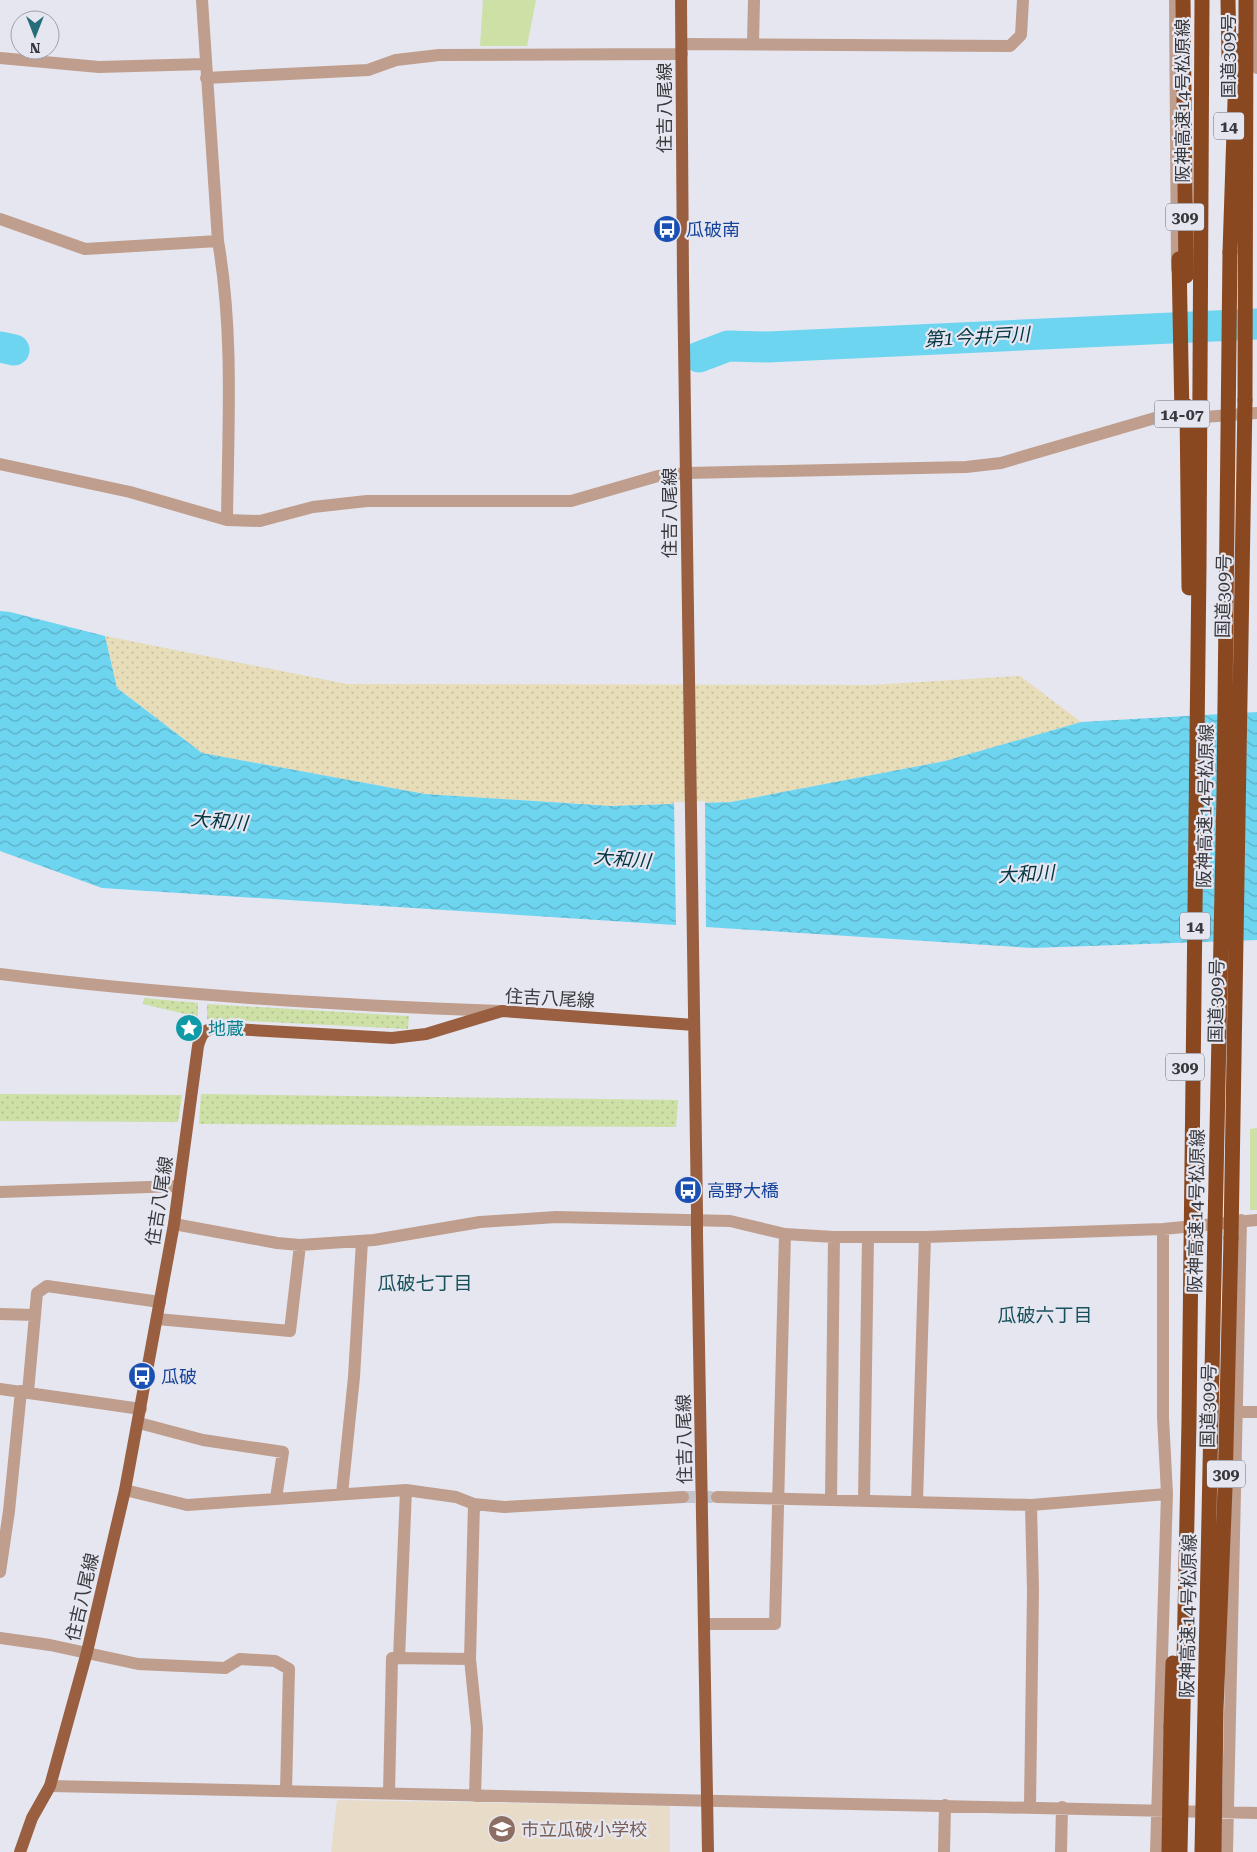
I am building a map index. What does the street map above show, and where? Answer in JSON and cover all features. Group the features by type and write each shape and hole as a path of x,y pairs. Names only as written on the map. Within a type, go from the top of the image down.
{"highway":[{"name":"国道309号","path":"1170,1852 1163,1810 1171,1727 1181,1424 1190,698 1184,27 1181,0"},
{"name":"14-07","path":"1181,0 1182,414 1199,567"},
{"name":"阪神高速14号松原線","path":"1180,1852 1189,1422 1199,567 1202,0"},
{"name":"阪神高速14号松原線","path":"1202,1852 1224,805 1230,252 1228,0"},
{"path":"1230,252 1238,0"},
{"name":"国道309号","path":"1214,1852 1221,1812 1216,1710 1226,1488 1246,400 1246,0"}],"main road":[{"name":"住吉八尾線","path":"681,0 694,1081 706,1624 708,1852"},
{"name":"住吉八尾線","path":"20,1852 32,1818 50,1786 88,1652 125,1490 139,1423 174,1224 198,1046 201,1036 207,1029 214,1028 392,1038 426,1034 502,1011 694,1020"}],"street":[{"path":"202,0 218,241 224,278 228,377 227,520"},
{"path":"753,44 754,0"},
{"path":"206,78 368,70 396,60 438,55 682,49 753,44 1010,46 1022,35 1022,0"},
{"path":"1174,0 1178,419"},
{"path":"1256,0 1257,68"},
{"path":"1,61 99,66 205,64"},
{"path":"0,219 85,249 218,241"},
{"path":"0,464 130,492 227,520 260,521 313,507 367,501 571,500 658,476 687,473 966,467 1001,463 1155,418 1178,419 1257,413"},
{"path":"0,974 82,985 204,996 502,1011"},
{"path":"0,1192 180,1186"},
{"path":"174,1224 300,1245 362,1241 480,1222 556,1217 730,1221 785,1234 834,1237 925,1237 1163,1229 1241,1220 1257,1220"},
{"path":"1228,1852 1221,1812 1241,1220"},
{"path":"1156,1852 1163,1810 1167,1494 1163,1417 1163,1229"},
{"path":"706,1624 775,1624 785,1234"},
{"path":"831,1500 834,1237"},
{"path":"864,1501 868,1237"},
{"path":"917,1502 925,1237"},
{"path":"342,1494 354,1377 362,1241"},
{"path":"157,1319 290,1332 300,1245"},
{"path":"0,1572 37,1293 46,1286 160,1302"},
{"path":"0,1314 35,1315"},
{"path":"0,1389 25,1391 141,1409"},
{"path":"1236,1412 1257,1412"},
{"path":"139,1423 203,1440 283,1452 276,1498"},
{"path":"125,1490 187,1505 406,1490 456,1497 474,1504 504,1507 683,1497"},
{"path":"399,1658 406,1490"},
{"path":"717,1497 1031,1505 1167,1494"},
{"path":"474,1504 470,1659 477,1728 475,1796"},
{"path":"1030,1806 1033,1590 1031,1505"},
{"path":"0,1638 88,1652 138,1664 225,1668 240,1659 275,1661 289,1669 286,1791"},
{"path":"389,1794 392,1658 470,1659"},
{"path":"50,1786 709,1801 1030,1806 1257,1813"},
{"path":"944,1805 944,1852"},
{"path":"1061,1852 1062,1807"}],"shaded area":[{"name":"市立瓜破小学校","path":"337,1800 670,1806 670,1852 331,1852"}],"green space":[{"path":"483,0 536,0 527,46 480,46"},
{"path":"144,998 198,1003 198,1017 143,1004"},
{"path":"207,1004 409,1016 408,1029 207,1019"},
{"path":"0,1094 182,1095 178,1122 0,1121"},
{"path":"201,1094 678,1100 676,1127 199,1124"},
{"path":"1257,1128 1257,1210 1250,1210 1250,1129"}],"sand":[{"path":"105,636 347,684 871,685 1020,676 1081,722 945,761 731,802 611,806 425,794 202,753 117,688"}],"water":[{"name":"大和川","path":"0,611 105,636 117,688 202,753 425,794 611,806 731,802 945,761 1081,722 1257,712 1257,940 1033,948 102,888 0,851"}],"pier":[{"path":"705,801 706,929 676,927 674,802"}],"waterway":[{"name":"第1今井戸川","path":"699,357 728,346 768,347 1257,324"},
{"name":"第1今井戸川","path":"0,347 14,350"}],"tunnel":[{"path":"683,1497 717,1497"}],"place":[{"name":"瓜破南","path":"667,229"},
{"name":"地蔵","path":"189,1028"},
{"name":"高野大橋","path":"688,1190"},
{"name":"瓜破","path":"142,1376"},
{"name":"市立瓜破小学校","path":"502,1829"}],"district":[{"name":"瓜破七丁目","path":"425,1283"},
{"name":"瓜破六丁目","path":"1045,1315"}]}
